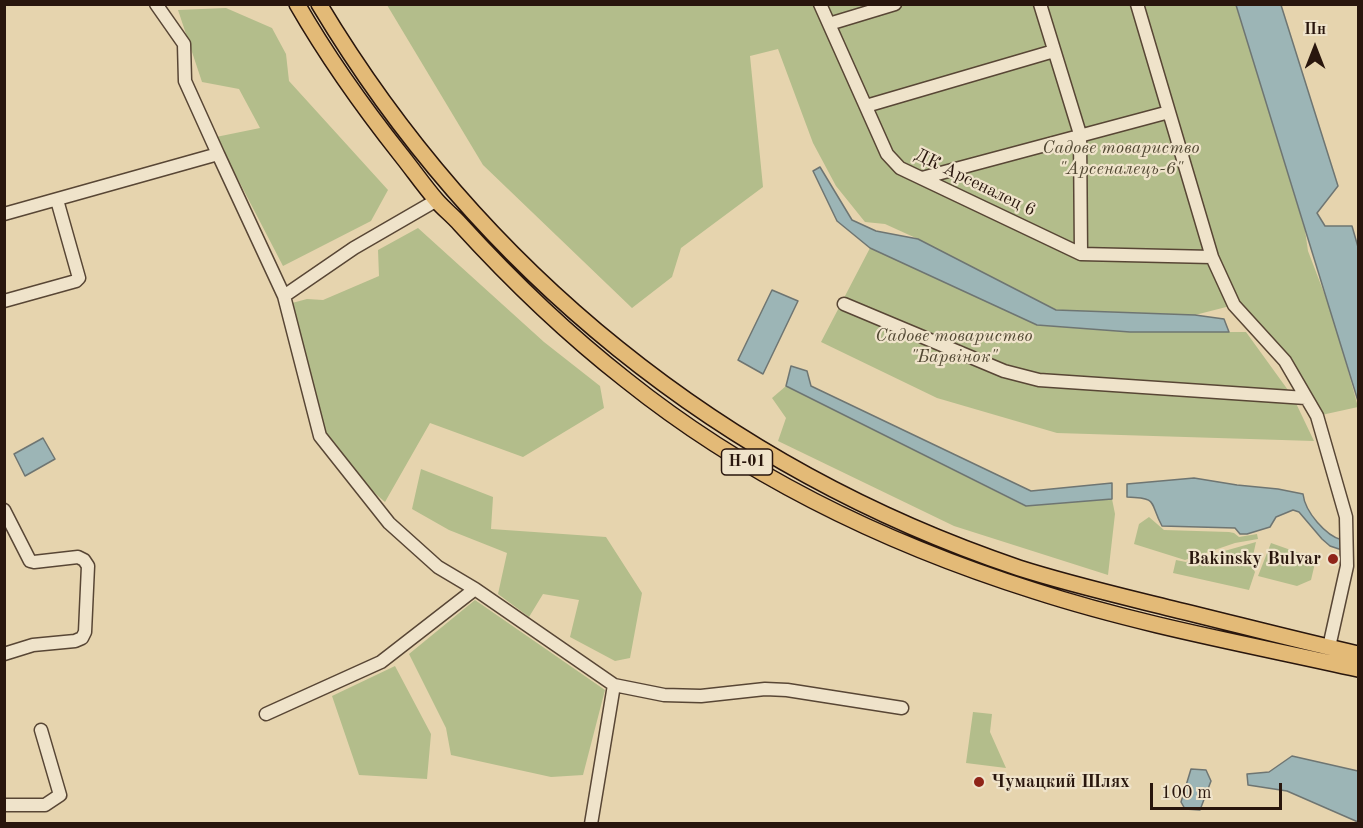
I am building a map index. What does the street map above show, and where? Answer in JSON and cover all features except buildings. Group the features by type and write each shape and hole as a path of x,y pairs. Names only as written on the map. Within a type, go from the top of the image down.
{"main road":[{"name":"Н-01","path":"297,4 351,89 437,200 501,268 543,309 625,380 663,408 762,472 892,539 963,567 1037,592 1119,614 1359,669"},
{"name":"Н-01","path":"319,4 349,55 387,108 427,160 503,245 601,337 667,388 746,440 800,472 898,521 1020,568 1359,654"}],"street":[{"path":"156,4 184,44 185,81 284,296 320,436 389,523 438,567 475,589 614,685 664,695 701,696 765,689 787,690 902,708"},
{"name":"ДК Арсеналец 6","path":"820,4 887,154 900,168 1081,254 1212,257"},
{"path":"829,24 895,4"},
{"path":"1040,4 1080,134 1081,254"},
{"path":"1137,4 1212,257 1234,305 1285,361 1317,417 1346,517 1353,566 1329,647"},
{"path":"866,106 1054,51"},
{"path":"922,178 1168,112"},
{"path":"4,214 218,154"},
{"path":"4,302 76,282 79,278 57,200"},
{"path":"284,296 354,248 437,200"},
{"path":"844,304 1004,371 1039,380 1306,398"},
{"path":"4,510 30,561 78,557 88,566 85,632 82,638 75,642 33,645 4,654"},
{"path":"266,714 381,662 475,589"},
{"path":"591,824 614,685"},
{"path":"4,805 45,805 60,795 41,730"}],"green space":[{"name":"Садове товариство \"Арсеналець-6\"","path":"387,5 1236,5 1305,230 1308,251 1334,319 1358,407 1317,416 1285,361 1234,305 1195,315 1056,310 918,239 885,224 865,222 836,186 813,143 778,49 750,56 763,187 681,248 672,277 632,308 483,165"},
{"path":"226,8 272,28 286,54 289,81 388,190 371,221 283,266 216,137 260,128 239,89 202,82 178,10"},
{"path":"418,228 544,342 600,386 604,408 523,457 430,423 385,502 371,490 326,432 292,303 307,299 323,300 379,276 378,250"},
{"name":"Садове товариство \"Барвінок\"","path":"870,248 1037,325 1130,332 1246,332 1293,397 1314,441 1057,433 937,398 821,342"},
{"path":"786,386 1025,506 1112,499 1115,514 1108,575 954,526 778,441 786,418 772,398"},
{"path":"421,469 493,497 491,529 606,537 642,593 630,658 615,661 570,637 579,600 543,594 529,617 498,594 507,553 449,530 412,509"},
{"path":"1149,517 1164,530 1229,532 1239,537 1257,534 1258,539 1235,543 1185,560 1134,544 1139,524"},
{"path":"1256,542 1251,565 1255,572 1249,590 1173,573 1176,560 1186,562"},
{"path":"1271,543 1316,559 1311,580 1297,586 1258,576"},
{"path":"475,600 605,690 583,775 551,777 451,755 446,728 409,654"},
{"path":"395,666 431,734 427,779 359,775 332,696"},
{"path":"973,712 992,714 990,732 1006,768 966,763"}],"water":[{"path":"1236,5 1281,5 1338,186 1317,213 1325,226 1352,226 1358,247 1358,401"},
{"path":"820,167 852,220 876,231 918,239 1056,310 1195,315 1224,319 1229,332 1130,332 1037,325 870,248 837,221 813,171"},
{"path":"772,290 798,301 763,374 738,360"},
{"path":"791,366 807,371 811,386 1031,491 1112,483 1112,499 1026,506 786,386"},
{"path":"43,438 55,459 25,476 14,454"},
{"path":"1194,478 1303,494 1317,522 1329,534 1342,540 1342,550 1330,546 1299,512 1293,510 1276,517 1270,527 1240,534 1235,528 1162,526 1149,500 1127,497 1127,484"},
{"path":"1292,756 1358,771 1358,822 1287,791 1248,785 1247,774 1269,772"},
{"path":"1191,769 1206,770 1211,781 1200,810 1185,809 1181,802"}],"place":[{"name":"Bakinsky Bulvar","path":"1333,559"},
{"name":"Чумацкий Шлях","path":"979,782"}]}
